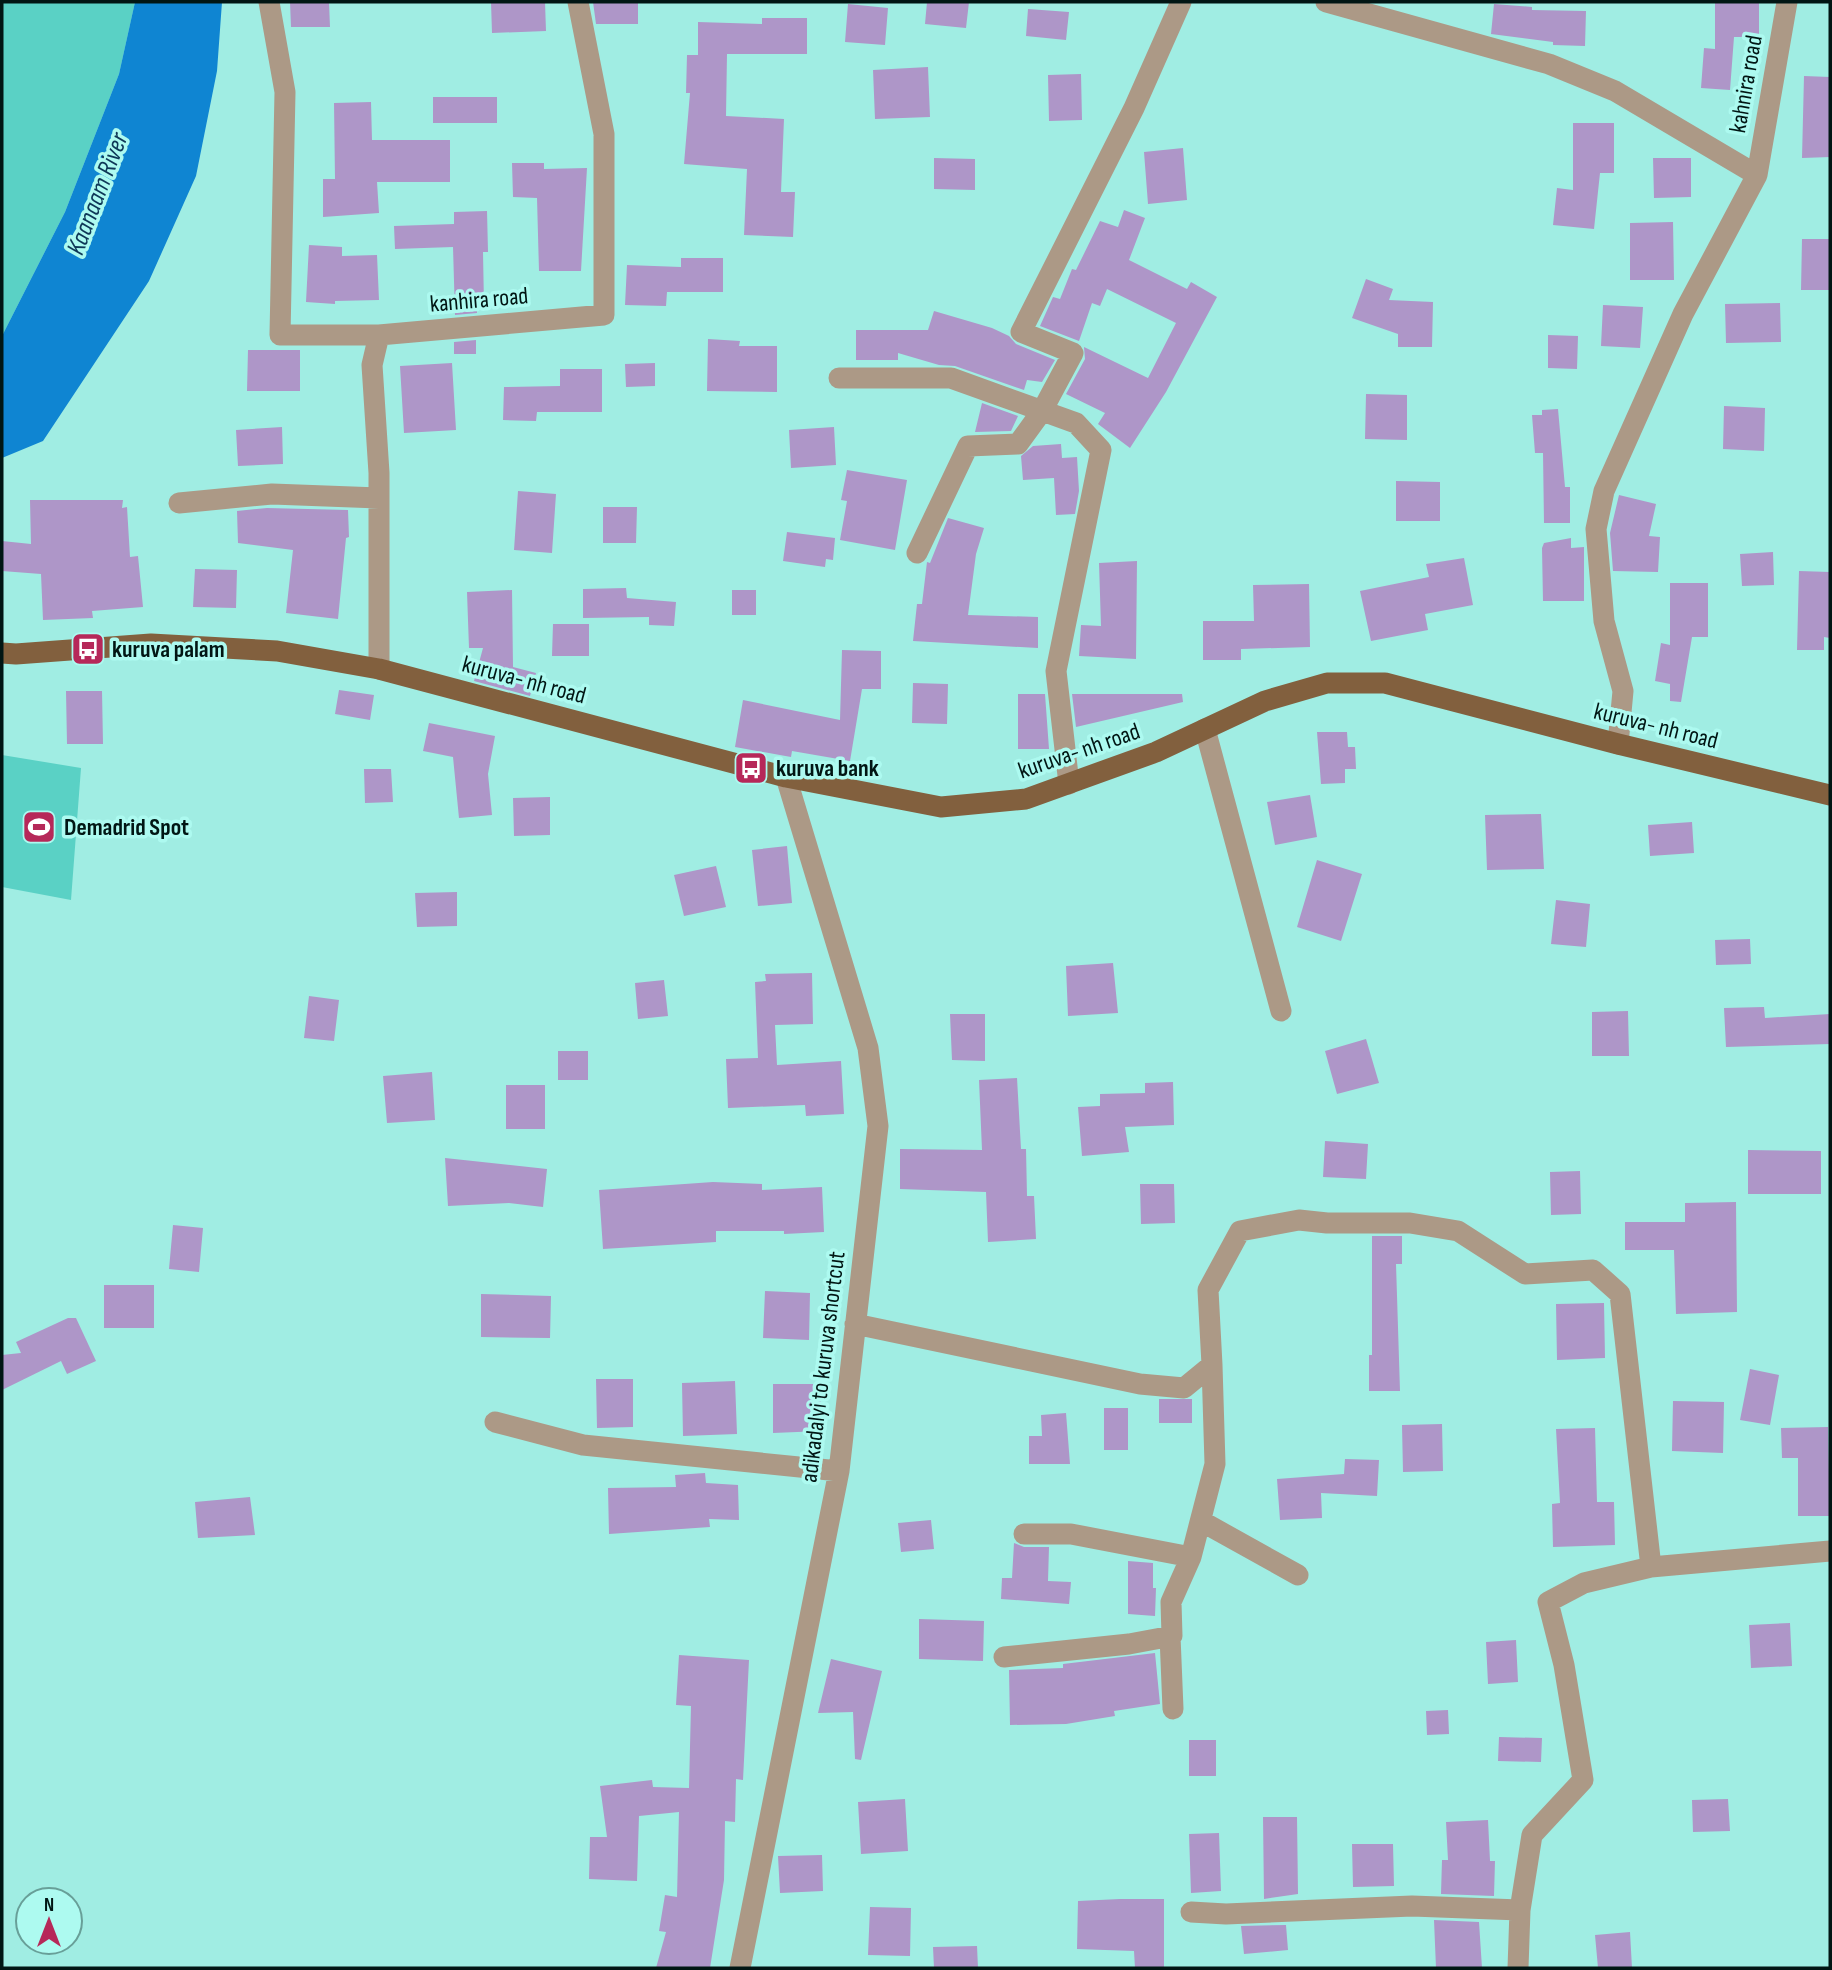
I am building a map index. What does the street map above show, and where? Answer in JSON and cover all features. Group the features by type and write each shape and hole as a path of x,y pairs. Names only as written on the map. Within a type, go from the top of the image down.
{"main road":[{"name":"kuruva- nh road","path":"2,653 150,643 278,651 379,669 786,777 942,807 1026,799 1156,752 1265,701 1328,684 1385,684 1618,744 1830,794"}],"street":[{"path":"270,2 285,92 280,335 379,335 372,365 379,498 379,669"},
{"name":"kanhira road","path":"379,335 604,315 604,134 578,2"},
{"path":"917,553 968,446 1018,444 1042,411 1073,354 1021,332 1135,108 1181,2"},
{"path":"1326,2 1423,27 1560,69 1615,91 1757,175"},
{"name":"kahnira road","path":"1618,744 1623,691 1604,621 1596,529 1604,491 1683,314 1757,175 1787,2"},
{"path":"839,378 951,377 1076,423 1101,450 1056,671 1069,784"},
{"path":"179,503 272,494 379,498"},
{"path":"1205,729 1281,1011"},
{"name":"adikadalyi to kuruva shortcut","path":"740,1968 839,1471 878,1126 868,1048 786,777"},
{"path":"1172,1709 1171,1602 1191,1556 1215,1464 1208,1290 1240,1231 1299,1220 1328,1223 1410,1223 1458,1231 1525,1274 1593,1270 1620,1294 1651,1567"},
{"path":"855,1324 1140,1384 1184,1388 1212,1365"},
{"path":"495,1422 583,1445 839,1471"},
{"path":"1200,1521 1298,1575"},
{"path":"1024,1534 1071,1534 1191,1556"},
{"path":"1518,1968 1520,1910 1532,1835 1583,1780 1564,1665 1548,1602 1584,1583 1651,1567 1830,1551"},
{"path":"1004,1657 1129,1644 1170,1636"},
{"path":"1191,1912 1226,1914 1412,1906 1520,1910"}],"shaded area":[{"path":"2,2 135,2 119,74 65,212 2,336"},
{"name":"Demadrid Spot","path":"2,755 81,768 71,900 2,887"}],"water":[{"name":"Kaanaam River","path":"135,2 222,2 217,71 196,176 149,281 43,441 2,458 2,336 65,212 119,74"}],"building":[{"path":"290,2 329,2 330,27 291,27"},
{"path":"491,2 545,2 546,31 492,33"},
{"path":"593,2 638,2 638,24 596,24"},
{"path":"927,2 969,2 966,28 925,24"},
{"path":"1715,2 1759,2 1759,37 1734,37 1730,90 1701,88 1704,48 1715,49"},
{"path":"848,4 888,8 885,45 845,42"},
{"path":"1494,4 1532,7 1532,10 1586,11 1585,46 1553,45 1553,42 1491,34"},
{"path":"1028,9 1069,12 1066,40 1026,36"},
{"path":"762,18 807,18 807,54 727,54 726,116 784,119 781,192 795,192 793,237 744,235 747,169 684,164 690,93 686,93 687,55 698,55 698,22 762,24"},
{"path":"928,67 930,117 875,119 873,70"},
{"path":"1081,74 1082,120 1049,121 1048,75"},
{"path":"1804,76 1830,77 1830,157 1802,158"},
{"path":"433,97 497,97 497,123 433,123"},
{"path":"371,102 372,140 450,140 450,182 377,182 379,213 323,217 323,179 335,179 334,103"},
{"path":"1573,123 1614,123 1614,173 1600,173 1594,229 1553,225 1557,188 1573,190"},
{"path":"1183,148 1187,200 1148,204 1144,152"},
{"path":"934,158 975,159 975,190 934,189"},
{"path":"1653,158 1691,158 1691,197 1654,198"},
{"path":"512,163 544,163 544,169 587,168 581,271 539,271 537,198 513,197"},
{"path":"1124,210 1145,218 1129,260 1187,289 1191,282 1217,297 1166,392 1130,448 1098,424 1105,413 1066,394 1085,359 1084,347 1148,378 1176,323 1107,289 1100,306 1092,303 1079,341 1040,326 1053,297 1060,299 1072,269 1076,270 1100,221 1118,227"},
{"path":"487,211 488,252 483,252 484,305 477,305 477,313 455,315 453,247 395,249 394,226 454,224 454,212"},
{"path":"1673,222 1674,280 1630,280 1630,223"},
{"path":"1802,239 1830,239 1830,290 1801,290"},
{"path":"309,245 342,247 342,256 377,255 379,300 335,301 335,304 306,302"},
{"path":"681,258 723,258 723,292 667,292 666,306 625,305 627,265 681,267"},
{"path":"1366,279 1393,289 1389,300 1433,302 1432,347 1398,347 1398,334 1352,318"},
{"path":"1780,303 1781,342 1726,343 1725,304"},
{"path":"1603,305 1643,307 1640,348 1601,346"},
{"path":"934,311 992,328 1009,336 1016,344 1055,360 1042,382 1027,380 1024,390 955,366 939,365 898,353 898,360 856,360 856,330 928,330"},
{"path":"1548,335 1578,336 1577,369 1548,368"},
{"path":"708,339 740,341 739,346 777,346 777,392 707,391"},
{"path":"476,340 476,354 454,354 454,342"},
{"path":"248,350 300,350 300,391 247,391"},
{"path":"452,363 456,430 404,433 400,366"},
{"path":"655,363 655,386 626,387 625,364"},
{"path":"560,369 602,369 602,412 537,412 536,421 503,420 504,387 560,386"},
{"path":"1366,394 1407,395 1407,440 1365,439"},
{"path":"982,403 1018,416 1011,431 975,432"},
{"path":"1724,406 1765,408 1764,451 1723,449"},
{"path":"1558,409 1565,487 1570,487 1570,523 1544,523 1543,453 1535,453 1532,415 1542,415 1542,410"},
{"path":"282,427 283,464 238,466 236,430"},
{"path":"834,427 836,465 791,468 789,430"},
{"path":"1061,444 1062,458 1077,457 1079,491 1075,514 1056,515 1054,478 1023,480 1021,456 1033,446"},
{"path":"847,470 907,480 895,550 840,540 847,501 841,500"},
{"path":"1396,481 1440,482 1440,521 1396,521"},
{"path":"518,491 556,494 552,553 514,550"},
{"path":"1619,495 1656,504 1649,536 1660,537 1658,572 1613,571 1610,533"},
{"path":"30,500 123,500 122,508 127,507 130,557 138,556 143,607 92,611 93,618 43,620 41,574 2,571 2,541 31,544"},
{"path":"603,507 637,507 636,543 603,543"},
{"path":"267,508 348,510 349,537 346,538 338,619 286,613 293,550 238,543 237,511"},
{"path":"948,518 984,528 976,554 968,615 1038,617 1038,648 913,641 917,604 922,604 927,562 930,563"},
{"path":"787,532 835,538 833,560 826,559 825,567 783,561"},
{"path":"1571,538 1571,548 1584,547 1584,601 1543,601 1544,543"},
{"path":"1773,552 1774,585 1742,586 1740,554"},
{"path":"1464,558 1473,605 1425,614 1428,630 1371,641 1360,591 1429,577 1426,564"},
{"path":"1137,561 1136,659 1079,656 1081,625 1101,626 1099,563"},
{"path":"195,569 237,570 236,608 193,607"},
{"path":"1799,571 1830,572 1830,638 1824,637 1824,650 1797,650"},
{"path":"1670,583 1708,583 1708,637 1692,637 1681,702 1670,701 1670,684 1655,681 1661,643 1670,645"},
{"path":"1309,584 1310,647 1241,649 1241,660 1203,660 1203,621 1254,621 1253,585"},
{"path":"626,588 627,598 676,602 674,626 649,625 649,617 583,618 583,589"},
{"path":"512,590 513,667 536,673 530,696 474,681 483,648 469,648 467,592"},
{"path":"732,590 756,590 756,615 732,615"},
{"path":"553,624 589,624 589,656 552,656"},
{"path":"842,650 881,651 881,689 862,689 850,761 792,751 791,757 735,747 743,700 840,720"},
{"path":"913,683 948,684 947,724 912,723"},
{"path":"339,690 374,695 370,720 335,714"},
{"path":"66,691 102,691 103,744 67,744"},
{"path":"1018,694 1045,694 1049,749 1018,749"},
{"path":"1072,694 1182,694 1183,702 1076,727"},
{"path":"429,723 495,736 488,774 492,815 459,818 453,757 423,751"},
{"path":"1317,732 1347,732 1348,747 1355,747 1356,769 1345,769 1345,783 1321,784"},
{"path":"364,769 391,769 393,802 365,803"},
{"path":"1310,795 1317,837 1275,845 1267,802"},
{"path":"550,797 550,835 514,836 513,798"},
{"path":"1541,814 1544,869 1487,870 1485,815"},
{"path":"1692,822 1694,853 1650,856 1648,825"},
{"path":"787,846 792,903 758,906 752,850"},
{"path":"1317,860 1362,874 1341,941 1297,927"},
{"path":"716,866 726,907 684,916 674,875"},
{"path":"457,892 457,926 417,927 415,893"},
{"path":"1556,900 1590,904 1586,947 1551,944"},
{"path":"1750,939 1751,964 1716,965 1715,940"},
{"path":"1113,963 1118,1013 1068,1016 1066,966"},
{"path":"812,973 813,1024 775,1025 777,1065 841,1061 844,1114 806,1116 805,1105 728,1108 726,1059 758,1058 755,982 766,981 765,974"},
{"path":"664,980 668,1016 638,1019 635,983"},
{"path":"309,996 339,1000 334,1041 304,1038"},
{"path":"1764,1007 1765,1018 1830,1014 1830,1044 1726,1047 1724,1008"},
{"path":"1628,1011 1629,1056 1592,1056 1592,1012"},
{"path":"950,1014 985,1014 985,1061 952,1060"},
{"path":"1366,1039 1379,1083 1337,1094 1325,1051"},
{"path":"558,1051 588,1051 588,1080 558,1080"},
{"path":"432,1072 435,1120 387,1123 383,1076"},
{"path":"1017,1078 1021,1149 1026,1149 1027,1196 1034,1196 1036,1239 988,1242 986,1192 900,1189 900,1149 982,1150 979,1080"},
{"path":"1173,1082 1174,1125 1125,1127 1129,1152 1082,1156 1078,1107 1100,1106 1100,1094 1145,1093 1145,1083"},
{"path":"506,1085 545,1085 545,1129 506,1129"},
{"path":"1325,1141 1368,1144 1366,1179 1323,1177"},
{"path":"1748,1150 1821,1151 1821,1194 1748,1194"},
{"path":"445,1158 547,1169 543,1207 509,1203 448,1206"},
{"path":"1580,1171 1581,1214 1551,1215 1550,1172"},
{"path":"713,1182 762,1184 762,1190 822,1187 824,1232 784,1234 784,1231 716,1231 716,1242 603,1249 599,1190"},
{"path":"1140,1184 1174,1184 1175,1223 1141,1224"},
{"path":"1736,1202 1737,1312 1676,1314 1674,1250 1625,1250 1625,1222 1685,1222 1685,1203"},
{"path":"173,1225 203,1228 199,1272 169,1269"},
{"path":"1372,1236 1402,1236 1402,1264 1396,1264 1400,1391 1369,1391 1369,1355 1372,1355"},
{"path":"104,1285 154,1285 154,1328 104,1328"},
{"path":"765,1291 810,1293 809,1340 763,1338"},
{"path":"481,1294 551,1296 550,1338 481,1337"},
{"path":"1604,1303 1605,1358 1557,1360 1556,1304"},
{"path":"68,1318 76,1318 96,1361 67,1374 61,1361 2,1390 2,1355 21,1353 16,1342"},
{"path":"1750,1369 1779,1375 1770,1425 1740,1420"},
{"path":"596,1379 633,1379 633,1427 597,1428"},
{"path":"735,1381 737,1434 683,1436 682,1383"},
{"path":"773,1384 821,1384 821,1431 773,1433"},
{"path":"1159,1399 1192,1399 1192,1423 1159,1423"},
{"path":"1673,1401 1724,1402 1723,1453 1672,1451"},
{"path":"1104,1408 1128,1408 1128,1450 1104,1450"},
{"path":"1066,1413 1070,1464 1029,1464 1029,1436 1042,1436 1041,1415"},
{"path":"1442,1424 1443,1471 1403,1472 1402,1425"},
{"path":"1828,1427 1830,1516 1798,1516 1798,1458 1782,1458 1781,1428"},
{"path":"1595,1428 1597,1502 1614,1502 1615,1545 1553,1547 1552,1504 1560,1503 1556,1429"},
{"path":"1345,1459 1379,1460 1377,1496 1321,1493 1322,1518 1280,1520 1277,1479 1344,1474"},
{"path":"705,1473 706,1483 738,1485 739,1520 709,1519 710,1527 609,1534 608,1488 676,1487 675,1475"},
{"path":"250,1497 255,1535 198,1538 195,1502"},
{"path":"931,1520 934,1549 901,1552 898,1523"},
{"path":"1014,1543 1024,1547 1049,1547 1048,1581 1071,1582 1069,1604 1001,1599 1002,1578 1012,1578"},
{"path":"1128,1561 1153,1563 1155,1616 1128,1614"},
{"path":"919,1619 984,1621 983,1661 919,1659"},
{"path":"1790,1623 1792,1666 1751,1668 1749,1625"},
{"path":"1516,1640 1518,1682 1488,1684 1486,1642"},
{"path":"1155,1653 1160,1704 1114,1711 1115,1716 1066,1724 1010,1725 1009,1670 1063,1668 1063,1664"},
{"path":"679,1655 749,1660 743,1780 736,1779 735,1822 725,1821 724,1880 710,1968 656,1968 666,1932 659,1931 665,1895 677,1897 679,1812 639,1816 637,1881 589,1879 590,1837 607,1837 600,1786 652,1780 653,1787 689,1788 691,1706 676,1705"},
{"path":"831,1659 882,1671 861,1760 855,1759 853,1712 818,1713"},
{"path":"1448,1710 1449,1734 1427,1735 1426,1711"},
{"path":"1499,1737 1542,1738 1541,1762 1498,1761"},
{"path":"1189,1740 1216,1740 1216,1776 1189,1776"},
{"path":"905,1799 908,1851 861,1854 858,1802"},
{"path":"1728,1799 1730,1831 1693,1832 1692,1800"},
{"path":"1263,1817 1297,1817 1298,1894 1264,1899"},
{"path":"1488,1820 1490,1861 1495,1861 1494,1896 1441,1894 1442,1860 1448,1860 1446,1822"},
{"path":"1219,1833 1221,1891 1191,1893 1189,1834"},
{"path":"1352,1844 1393,1844 1394,1886 1353,1887"},
{"path":"822,1855 823,1891 780,1893 778,1856"},
{"path":"1164,1899 1164,1968 1135,1968 1134,1951 1077,1949 1078,1901"},
{"path":"870,1907 911,1908 910,1956 868,1955"},
{"path":"1434,1920 1479,1922 1482,1968 1436,1968"},
{"path":"1286,1925 1288,1950 1244,1954 1241,1926"},
{"path":"1630,1932 1632,1968 1598,1968 1595,1935"},
{"path":"977,1946 978,1968 934,1968 933,1947"}],"place":[{"name":"kuruva palam","path":"88,649"},
{"name":"kuruva bank","path":"751,768"},
{"name":"Demadrid Spot","path":"39,827"}]}
